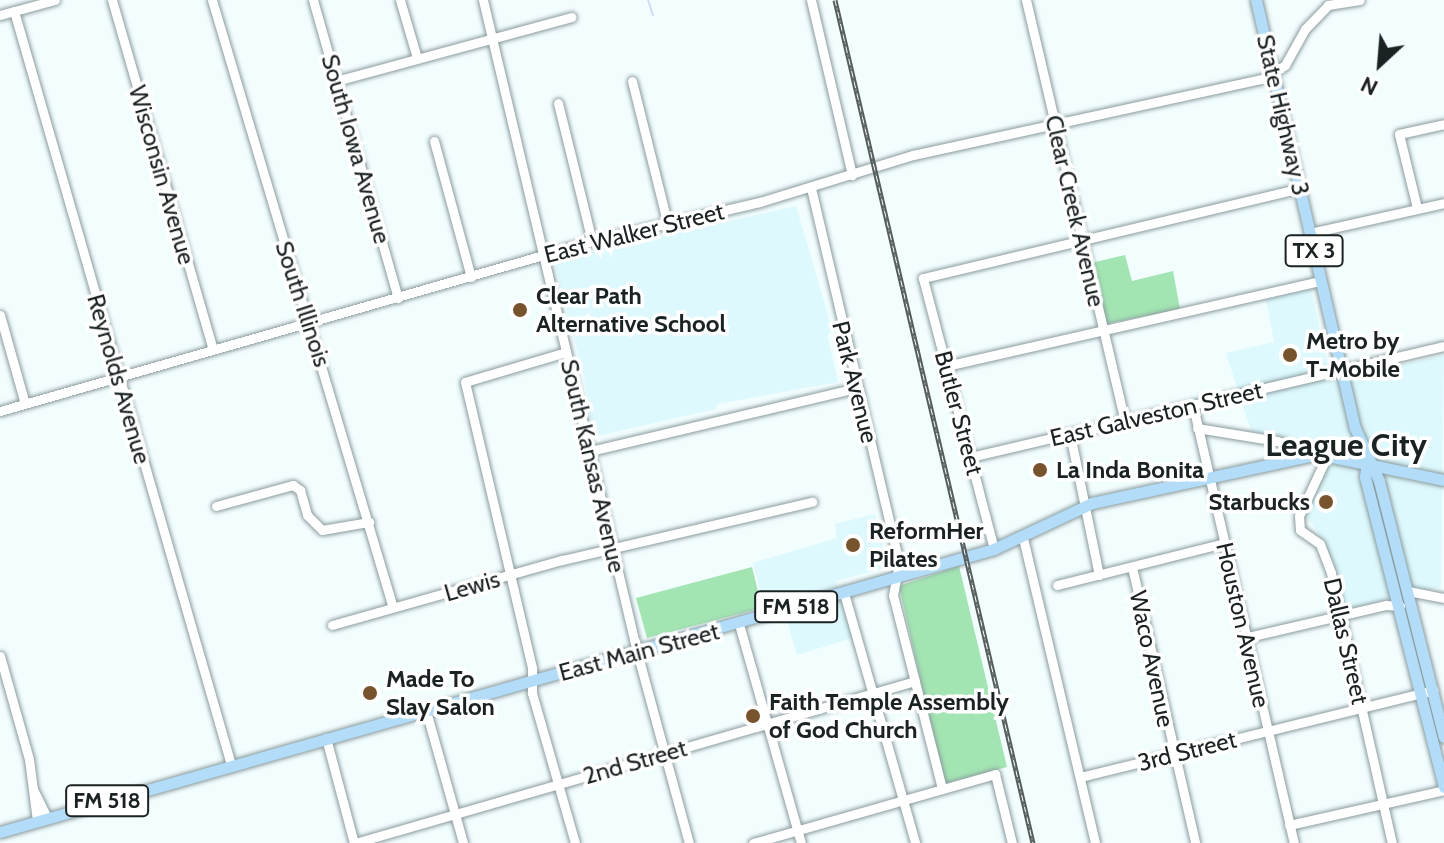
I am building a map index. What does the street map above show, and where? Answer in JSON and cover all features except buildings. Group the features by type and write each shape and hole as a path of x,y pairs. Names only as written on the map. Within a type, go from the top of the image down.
{"main road":[{"name":"State Highway 3","path":"1256,0 1341,370 1367,462 1365,477 1444,737"},
{"name":"East Main Street","path":"0,832 994,549 1023,538 1083,506 1323,454 1367,462"},
{"name":"FM 518","path":"1367,462 1444,480"},
{"name":"State Highway 3","path":"1428,691 1444,788"}],"street":[{"path":"0,15 55,0"},
{"name":"Wisconsin Avenue","path":"112,0 213,350"},
{"name":"South Illinois","path":"212,0 393,608"},
{"name":"South Iowa Avenue","path":"313,0 398,298"},
{"path":"400,0 417,58"},
{"name":"South Kansas Avenue","path":"483,0 637,652 689,843"},
{"path":"811,0 852,175"},
{"name":"Clear Creek Avenue","path":"1026,0 1125,422"},
{"path":"1273,74 1295,54 1319,13 1328,5 1360,0"},
{"name":"Reynolds Avenue","path":"14,11 231,765"},
{"path":"336,81 492,36 571,17"},
{"name":"East Walker Street","path":"0,411 544,254 811,188 913,155 1056,126 1273,74"},
{"path":"632,81 668,225"},
{"path":"558,103 592,241"},
{"path":"1417,208 1399,134 1444,124"},
{"path":"434,141 471,277"},
{"name":"Park Avenue","path":"811,188 899,564 893,595 942,788"},
{"path":"1082,240 1300,188"},
{"path":"1310,233 1444,203"},
{"name":"Butler Street","path":"994,549 923,278 1082,240"},
{"path":"946,366 1320,281"},
{"path":"0,315 25,404"},
{"name":"East Galveston Street","path":"970,457 1444,346"},
{"path":"566,352 465,382 532,681 575,843"},
{"path":"590,451 857,388"},
{"name":"Houston Avenue","path":"1193,406 1294,843"},
{"path":"1197,428 1277,441 1323,454"},
{"path":"1070,434 1099,575"},
{"name":"Dallas Street","path":"1323,454 1299,516 1300,530 1325,554 1392,843"},
{"path":"216,506 293,485 322,530 369,522"},
{"name":"Lewis","path":"332,625 509,575 812,502"},
{"path":"1023,538 1095,843"},
{"path":"1057,585 1224,543"},
{"name":"Waco Avenue","path":"1132,567 1195,843"},
{"path":"844,593 915,843"},
{"path":"1248,637 1428,595 1444,598"},
{"path":"739,624 801,843"},
{"path":"0,656 42,820"},
{"name":"2nd Street","path":"355,843 915,681"},
{"name":"3rd Street","path":"1080,777 1428,691"},
{"path":"426,711 463,843"},
{"path":"326,738 355,843"},
{"path":"753,843 995,774 1012,843"},
{"path":"1289,825 1444,788"}],"shaded area":[{"path":"796,206 833,332 827,334 838,382 717,404 716,409 593,437 584,376 554,261"},
{"path":"1311,289 1331,381 1444,355 1441,587 1344,610 1323,541 1305,513 1327,466 1327,445 1251,431 1226,353 1274,342 1266,299"},
{"path":"875,514 888,567 836,581 852,638 797,655 782,603 765,608 753,563 837,538 835,524"}],"green space":[{"path":"1125,255 1132,281 1173,271 1180,309 1105,324 1091,263"},
{"path":"959,566 1007,767 944,784 899,586"},
{"path":"752,567 762,608 647,638 636,598"}],"waterway":[{"path":"648,0 653,15"}],"railway":[{"path":"835,0 1033,843"}],"place":[{"name":"Clear Path Alternative School","path":"520,310"},
{"name":"Metro by T-Mobile","path":"1290,355"},
{"name":"La Inda Bonita","path":"1040,470"},
{"name":"Starbucks","path":"1326,502"},
{"name":"ReformHer Pilates","path":"853,545"},
{"name":"Made To Slay Salon","path":"370,693"},
{"name":"Faith Temple Assembly of God Church","path":"753,716"}],"district":[{"name":"League City","path":"1346,445"}]}
